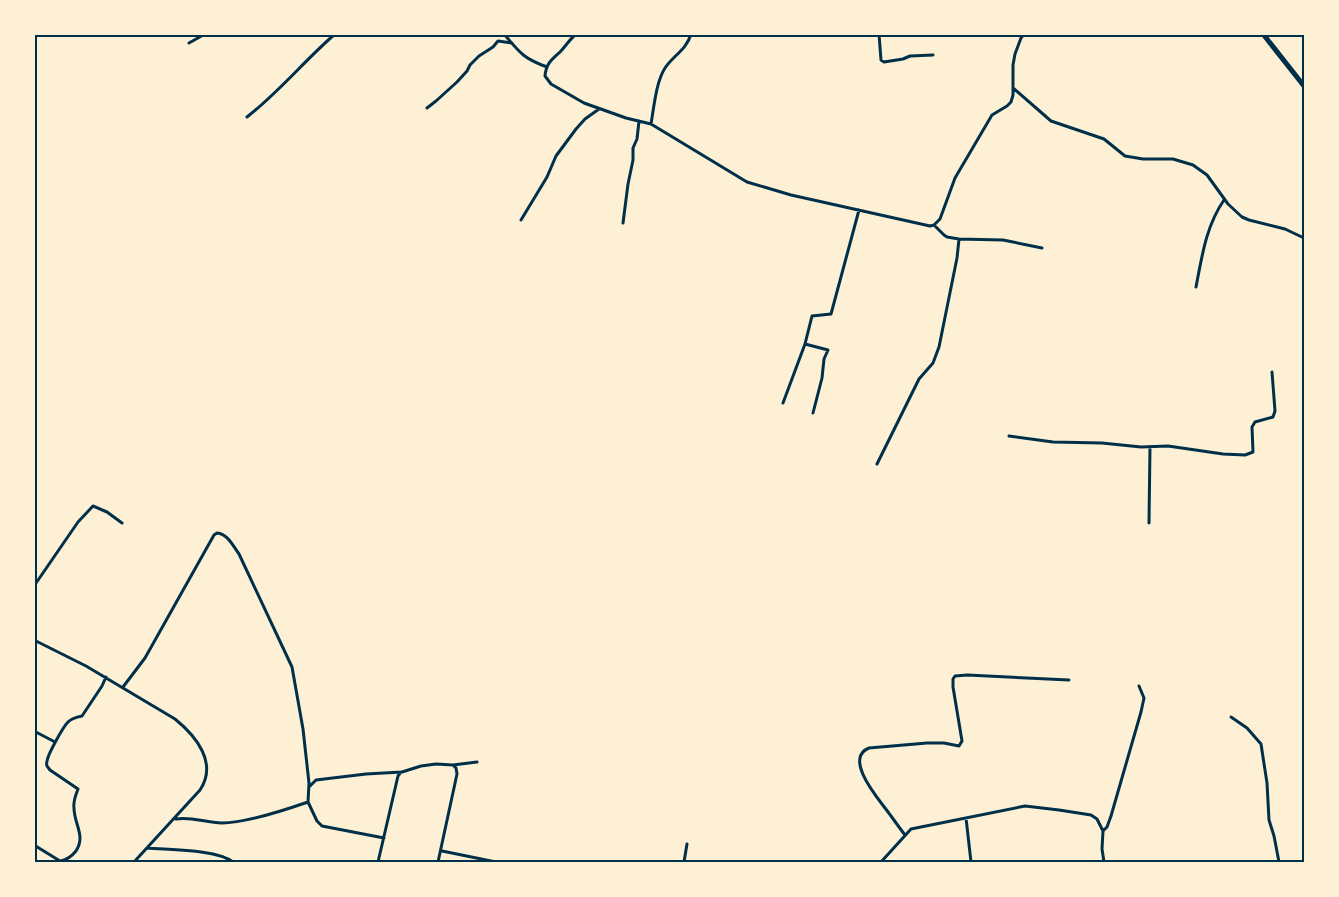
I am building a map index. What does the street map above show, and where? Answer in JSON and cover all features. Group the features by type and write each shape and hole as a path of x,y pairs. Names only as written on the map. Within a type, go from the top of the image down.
{"main road":[{"path":"1263,34 1305,86"}],"street":[{"path":"189,43 204,34"},
{"path":"504,34 524,57 547,67"},
{"path":"576,34 554,57 547,67 545,76 551,84 584,103 599,110 651,124 747,182 791,195 921,225 934,225 940,219 959,169 992,115 1011,102 1015,54 1024,34"},
{"path":"651,124 663,71 687,44 691,34"},
{"path":"879,34 880,57 884,62 910,56 933,55"},
{"path":"247,117 267,101 332,35"},
{"path":"427,108 436,102 457,82 470,65 498,41 512,43"},
{"path":"1013,88 1051,121 1104,139 1125,156 1143,159 1173,159 1193,165 1207,176 1224,200 1242,217 1285,229 1305,238"},
{"path":"521,220 547,177 556,156 580,124 599,110"},
{"path":"623,223 639,121"},
{"path":"1196,287 1206,235 1224,200"},
{"path":"783,403 805,344 812,316 831,314 859,210"},
{"path":"934,225 944,235 959,239 1003,240 1042,248"},
{"path":"877,464 922,374 933,363 939,347 959,239"},
{"path":"805,344 828,350 824,359 822,378 813,413"},
{"path":"1009,436 1053,442 1168,446 1223,454 1245,454 1253,452 1252,427 1256,422 1273,417 1275,411 1272,372"},
{"path":"1149,523 1150,447"},
{"path":"34,586 78,522 93,506 122,522"},
{"path":"123,687 145,658 211,540 217,533 223,534 239,554 292,667 303,729 309,787 308,802 317,821 322,826 384,838"},
{"path":"34,640 106,677 175,719 194,739 206,759 208,774 205,784 134,862"},
{"path":"905,835 870,788 860,765 860,756 863,751 869,748 927,742 959,746 962,741 953,687 955,676 1069,680"},
{"path":"34,845 61,862 74,854 80,844 80,833 74,808 78,789 51,770 47,764 55,742 70,720 82,716 106,677"},
{"path":"1103,831 1109,823 1139,721 1144,698 1139,686"},
{"path":"1231,717 1247,728 1261,744 1267,783 1269,820 1279,862"},
{"path":"34,731 55,742"},
{"path":"309,787 316,780 402,771 421,766 477,762"},
{"path":"438,862 457,774 453,765"},
{"path":"378,862 398,776 402,771"},
{"path":"174,819 184,817 222,823 308,802"},
{"path":"881,862 905,835 916,827 1031,806 1091,815 1097,819 1103,831 1104,862"},
{"path":"966,818 971,862"},
{"path":"684,862 687,844"},
{"path":"147,848 213,855 233,862"},
{"path":"441,850 496,862"}]}
